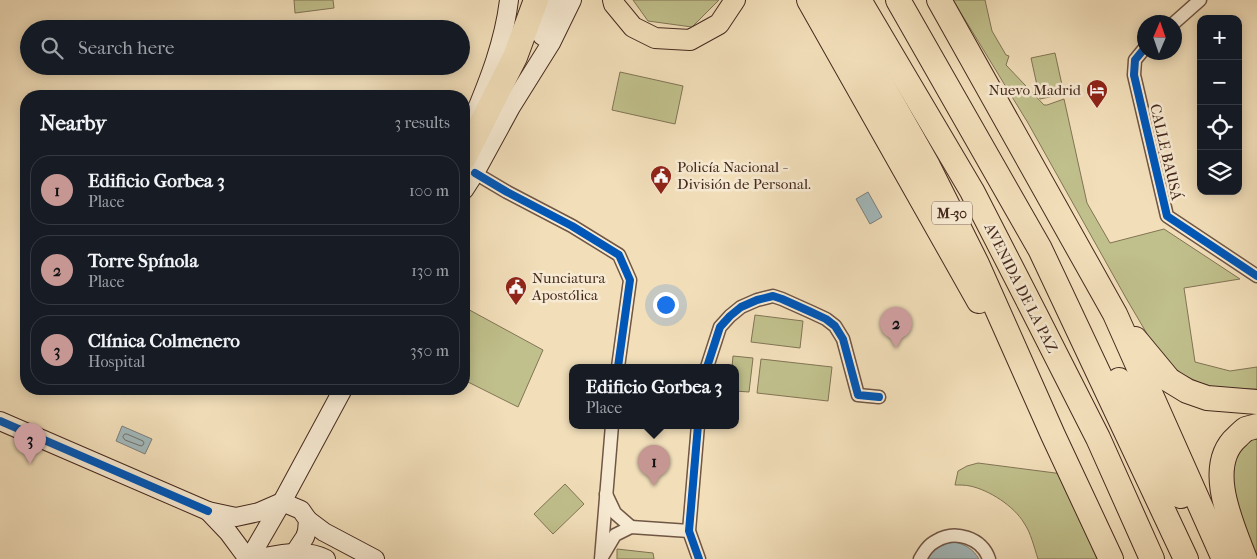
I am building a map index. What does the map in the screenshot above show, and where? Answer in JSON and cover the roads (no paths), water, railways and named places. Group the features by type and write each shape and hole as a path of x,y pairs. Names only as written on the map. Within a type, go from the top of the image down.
{"highway":[{"path":"470,166 536,0"},
{"path":"809,0 1053,435"},
{"name":"M-30","path":"834,0 928,166 977,264 1053,435 1111,559"},
{"name":"AVENIDA DE LA PAZ","path":"858,0 972,191 1098,438 1152,559"},
{"path":"898,0 1040,249 1094,334 1214,559"},
{"path":"939,0 1115,314 1224,559"},
{"path":"1040,249 1186,559"},
{"path":"1115,314 1175,384 1187,391 1207,398 1257,402"},
{"path":"1245,559 1228,512 1221,477 1226,452 1233,441 1245,429 1257,426"}],"main road":[{"path":"470,126 493,70 507,19 509,0"},
{"path":"511,107 549,21 556,0"},
{"path":"470,166 511,107 551,43 572,0"},
{"path":"613,0 614,4 633,27 655,38 690,40 719,24 735,0"},
{"path":"249,559 340,395"},
{"path":"0,421 208,511 232,524 249,559"},
{"path":"232,524 282,502 301,510 308,520 324,532 374,559"},
{"path":"295,552 305,538 308,520"},
{"path":"254,559 295,552 319,555 326,559"}],"street":[{"path":"1182,16 1200,0"},
{"name":"CALLE BAUSÁ","path":"1137,58 1135,60 1134,75 1167,216 1257,276"},
{"path":"470,166 507,192 572,226 620,255 630,280 618,364"},
{"path":"708,364 720,327 730,316 741,307 773,296 826,319 835,326 842,339 858,395 879,397"},
{"path":"601,559 612,429"},
{"path":"698,429 689,531 700,559"},
{"path":"606,494 615,513 632,527"},
{"path":"601,559 615,535 632,527 689,531"},
{"path":"920,559 927,548 936,540 947,536 960,536 971,539 981,546 989,559"}],"water":[{"path":"868,192 882,217 870,224 856,199"},
{"path":"122,426 152,439 145,454 116,441"},
{"path":"955,542 969,548 979,559 928,559 939,547"}],"place":[{"name":"Nuevo Madrid","path":"1097,109"},
{"name":"Policía Nacional - División de Personal.","path":"661,195"},
{"name":"Nunciatura Apostólica","path":"516,306"},
{"name":"Torre Spínola","path":"896,348"},
{"name":"Clínica Colmenero","path":"30,464"},
{"name":"Edificio Gorbea 3","path":"654,486"}]}
